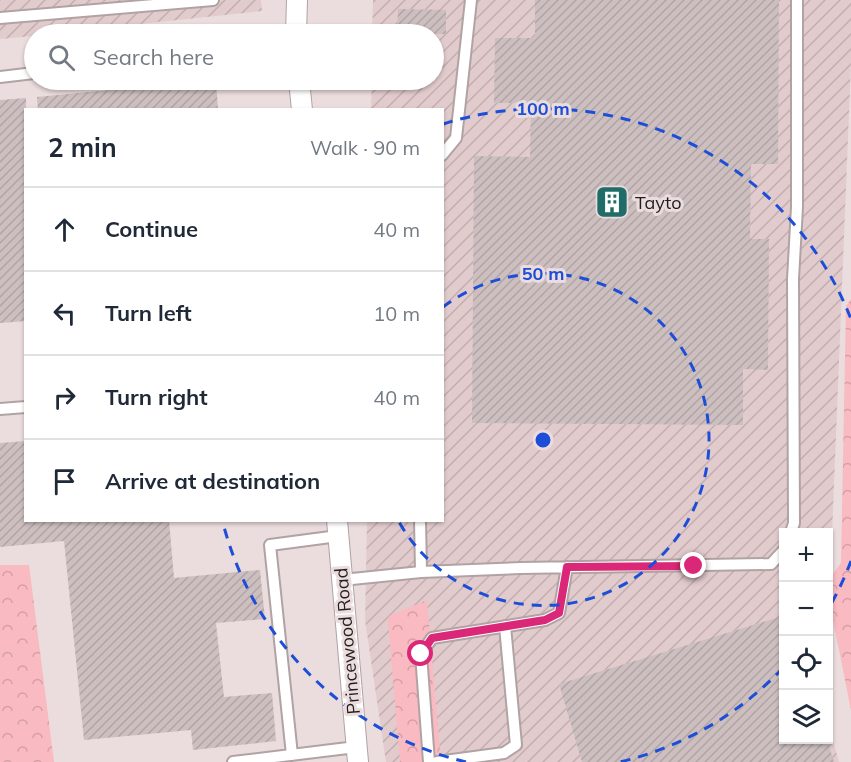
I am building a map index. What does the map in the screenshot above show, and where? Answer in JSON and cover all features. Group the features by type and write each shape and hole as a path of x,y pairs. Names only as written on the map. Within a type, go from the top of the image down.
{"street":[{"path":"296,24 297,0"},
{"path":"300,90 302,108"},
{"name":"Princewood Road","path":"337,528 357,755"}],"lane":[{"path":"0,18 213,0"},
{"path":"444,153 456,138 471,0"},
{"path":"792,528 793,279 797,207 797,0"},
{"path":"0,77 24,74"},
{"path":"0,409 24,407"},
{"path":"420,522 421,572"},
{"path":"292,755 270,545 337,528"},
{"path":"342,580 421,572 771,564 779,555"},
{"path":"429,762 421,654 432,638 545,620 559,613 567,567"},
{"path":"437,762 504,753 516,745 505,626"},
{"path":"232,762 292,755 357,755"}],"shaded area":[{"path":"0,0 261,0 262,11 139,24 24,24 24,37 0,39"},
{"path":"373,0 851,0 851,63 832,528 779,528 779,744 833,744 833,741 839,762 386,762 365,620 367,522 444,522 444,108 371,108 372,90 444,90 444,24 372,24"}],"green space":[{"path":"851,299 851,710 833,620 833,574 841,563 846,306"},
{"path":"0,565 29,565 54,762 0,762"},
{"path":"427,600 441,762 400,762 388,621 389,616"}],"building":[{"name":"Tayto","path":"535,0 779,0 778,164 751,164 750,239 769,239 768,370 743,369 743,425 472,423 474,156 530,157 531,103 494,103 495,38 535,38"},
{"path":"398,9 446,10 446,34 444,34 444,24 397,24"},
{"path":"111,90 217,90 218,108 38,108 37,97"},
{"path":"26,98 26,108 24,108 24,321 0,323 0,100"},
{"path":"24,441 24,522 169,522 174,578 260,570 265,619 216,623 224,697 272,693 276,741 193,750 191,730 84,740 64,541 0,547 0,443"},
{"path":"779,617 779,744 828,744 834,762 582,762 559,684"}],"place":[{"name":"Tayto","path":"612,202"}],"route":[{"path":"421,654 432,638 545,620 559,613 567,567 694,566"}]}
